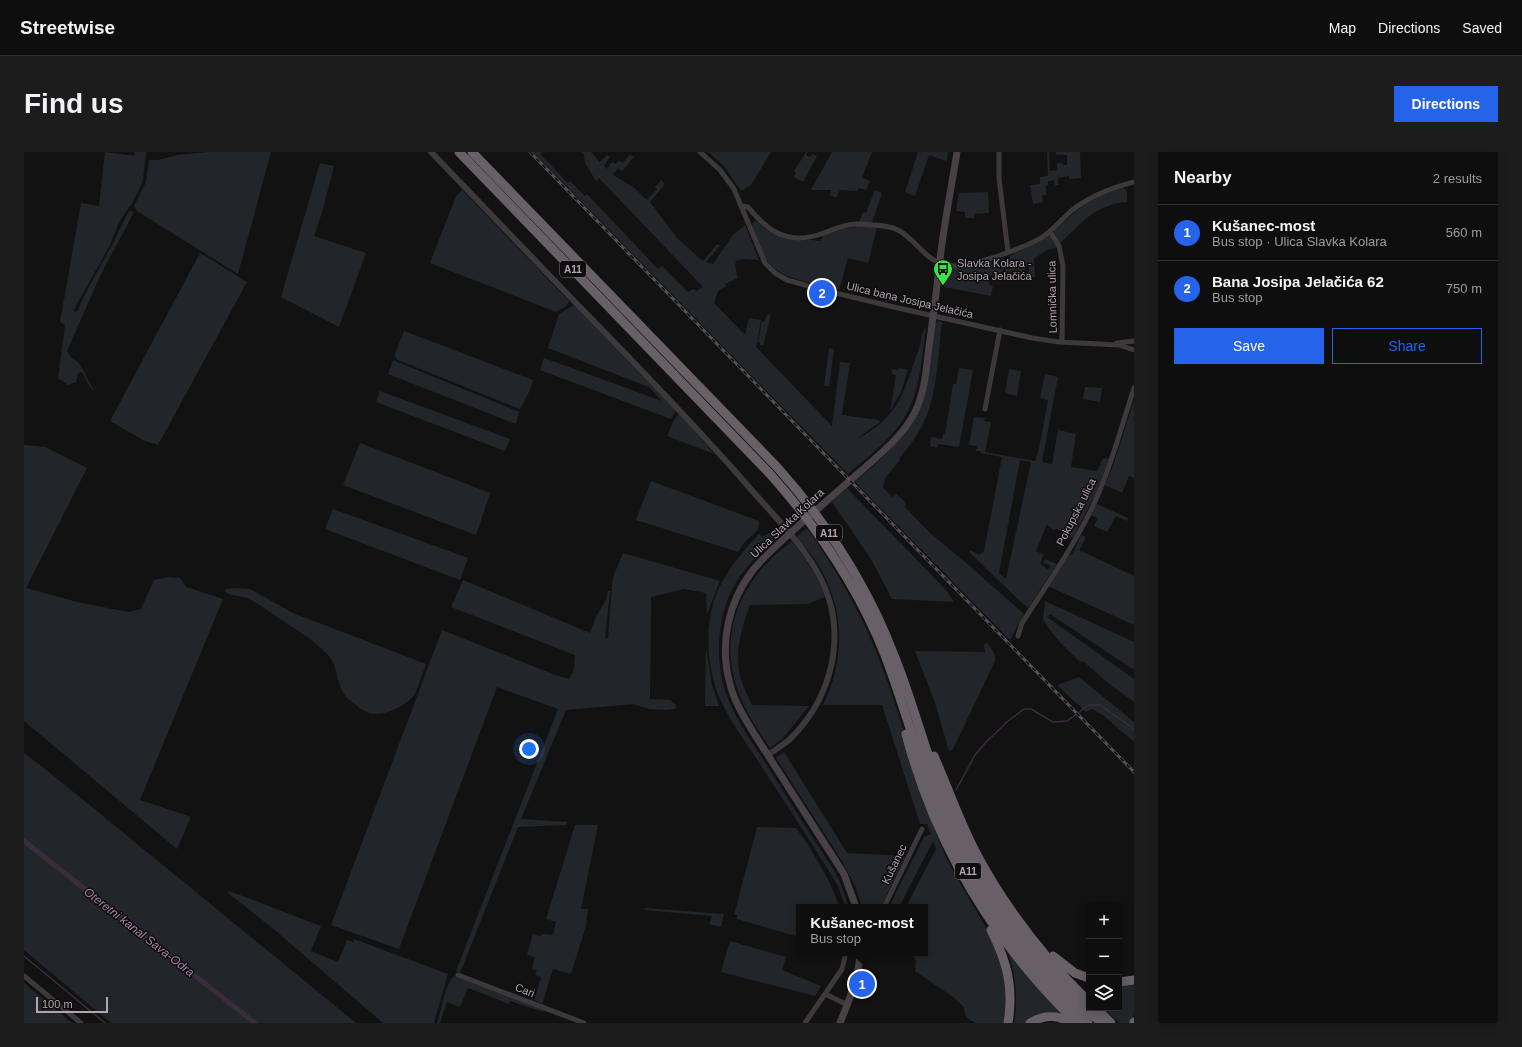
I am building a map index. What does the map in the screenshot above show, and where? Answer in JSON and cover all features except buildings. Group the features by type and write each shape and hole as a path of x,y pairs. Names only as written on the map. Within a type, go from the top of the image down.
{"highway":[{"name":"A11","path":"459,152 738,440 787,493 811,522 834,555 856,592 882,648 898,691 921,763 937,805 947,830 973,882 1005,930 1024,955 1069,1005 1088,1023"},
{"name":"A11","path":"472,152 771,462 818,516 841,550 881,623 894,655 952,819 992,895 1035,954 1101,1023"},
{"path":"898,691 898,706 914,764 932,812 953,859 967,885 999,933 1033,977 1077,1023"},
{"path":"916,719 922,725 959,816 976,852 1000,894 1040,949 1086,999"},
{"path":"967,885 968,891 1000,948 1005,961 1008,972 1011,998 1008,1023"},
{"path":"1014,913 1026,923 1048,951 1062,964 1075,973 1086,977"},
{"path":"1122,982 1134,980"},
{"path":"1099,1011 1111,1023"},
{"path":"1030,1023 1042,1017 1051,1016 1060,1017 1072,1023"}],"main road":[{"name":"Ulica Slavka Kolara","path":"855,904 844,874 745,719 733,695 727,672 725,643 731,609 740,590 754,569 777,545 878,456 906,427 919,403 924,382 940,263 958,152"},
{"path":"840,1023 848,1005 857,977 860,956"}],"street":[{"path":"431,152 680,410 794,539 818,572 830,601 834,623 834,644 831,670 825,689 811,715 788,740 768,755"},
{"name":"Ulica bana Josipa Jelačića","path":"700,152 726,176 734,189 765,263 775,273 794,282 933,316 1037,338 1062,342 1112,344 1124,346 1134,350"},
{"path":"999,152 999,178 1008,252"},
{"path":"742,206 748,207 760,222 768,228 792,237 808,237 852,224 892,228 903,234 926,256 940,263 962,265 1008,252 1037,240 1088,199 1102,192 1134,182"},
{"name":"Lomnička ulica","path":"1050,231 1059,246 1063,266 1062,342"},
{"path":"985,409 1000,330"},
{"path":"1112,344 1134,341"},
{"name":"Pokupska ulica","path":"1018,636 1022,623 1074,542 1092,507 1107,472 1134,388"},
{"name":"Kušanec","path":"885,904 922,830"},
{"path":"805,1023 842,968 845,956"},
{"name":"Cari","path":"458,974 584,1023"},
{"path":"24,976 81,1023"},
{"path":"825,994 848,1005"}],"shaded area":[{"path":"105,152 135,156 134,152 146,152 146,154 143,180 139,190 119,222 110,245 73,311 76,312 78,310 130,210 134,212 100,276 67,351 70,356 80,364 94,391 90,387 82,372 78,373 76,382 68,385 58,378 65,325 60,322 81,203 99,206"},
{"path":"209,152 271,152 238,274 137,211 134,206 146,182 149,160 158,160 177,155"},
{"path":"533,152 543,152 540,154 568,183 570,181 585,196 587,194 658,269 662,266 688,292 694,289 696,291 703,287 599,178 596,181 585,163 584,155 581,152 591,152 600,162 607,155 610,157 604,166 607,169 612,162 616,164 619,161 623,163 630,154 634,157 622,171 618,168 613,175 633,187 647,200 657,189 655,187 661,180 665,184 650,202 678,239 703,261 717,244 720,246 706,262 713,264 733,235 745,225 759,260 743,259 736,261 735,266 738,278 725,284 726,286 718,291 714,303 745,335 749,318 761,320 756,347 832,426 840,362 850,363 842,415 878,420 880,422 859,438 873,430 884,421 899,401 909,378 923,332 926,327 916,389 904,419 874,452 848,474"},
{"path":"708,152 771,152 751,185 741,191 724,166"},
{"path":"806,152 808,152 806,155 810,157 813,154 817,156 803,182 794,177 796,173 794,171"},
{"path":"832,152 872,152 862,178 870,181 866,190 859,188 857,191 840,190 836,198 830,195 831,190 811,190"},
{"path":"918,152 948,152 947,161 929,155 915,196 905,192"},
{"path":"1047,152 1049,152 1050,171 1057,170 1057,163 1067,165 1067,155 1056,155 1056,152 1080,152 1081,178 1069,179 1069,176 1058,178 1058,185 1055,185 1054,180 1048,181 1048,185 1046,186 1046,195 1042,195 1043,202 1033,204 1030,185 1040,184 1040,177 1048,176"},
{"path":"320,163 334,166 323,209 314,236 366,253 339,327 281,297"},
{"path":"1124,188 1127,192 1127,202 1106,207 1097,211 1082,222 1059,244 1054,231 1070,216 1094,199"},
{"path":"462,190 569,301 566,306 556,312 430,263 456,196"},
{"path":"875,190 882,193 872,223 859,222 863,212 866,213"},
{"path":"988,192 989,213 974,214 974,218 965,218 965,212 956,211 959,193"},
{"path":"757,221 765,229 780,236 820,241 824,235 838,230 856,227 877,227 868,263 848,258 839,290 792,278 776,270 767,260 752,227 753,222"},
{"path":"1051,234 1058,247 1047,250 1034,259 1035,277 1028,277 1029,266 1026,267 1024,279 1002,276 1010,256 1037,243"},
{"path":"200,253 247,282 158,445 143,440 110,421"},
{"path":"1000,257 1005,260 1005,262 1001,276 991,275 989,285 993,286 991,296 944,287 947,268"},
{"path":"574,305 676,410 671,419 540,370 544,358 662,401 649,387 548,348 559,314"},
{"path":"768,314 771,315 763,346 760,345 760,342 758,342 762,321 764,322"},
{"path":"938,321 942,322 937,371 930,406 921,428 899,459 900,460 885,478 883,487 892,497 896,494 906,503 905,507 930,533 1024,614 1010,640 855,482 888,453 898,442 907,431 921,406 925,392 935,324"},
{"path":"404,331 533,380 530,390 520,409 398,360 394,356"},
{"path":"829,348 834,349 829,386 824,386"},
{"path":"393,360 519,412 516,424 388,374"},
{"path":"898,368 908,370 901,392 890,411 896,375 892,374 892,369 898,370"},
{"path":"959,368 973,370 959,447 938,444 937,448 930,446 931,437 942,439 943,434 945,434 953,384 956,384"},
{"path":"1009,369 1021,371 1017,396 1005,393"},
{"path":"1045,374 1058,377 1042,462 1052,464 1058,430 1076,434 1071,467 1097,471 1103,458 1109,459 1098,489 1073,538 1066,537 1058,529 1053,530 1047,524 1036,551 1044,555 1040,563 1048,570 1051,566 1043,562 1045,559 1057,564 1029,607 1023,604 969,552 970,550 979,555 984,551 1002,457 980,453 981,451 976,451 977,446 969,445 974,417 985,418 984,421 991,422 985,452 1035,461 1039,449 1048,400 1040,398","holes":["1020,460 1031,462 1006,579 999,573"]},
{"path":"1085,387 1102,388 1100,402 1083,399"},
{"path":"380,391 510,439 505,451 376,402"},
{"path":"1134,400 1134,478 1129,476 1122,493 1105,485 1115,460"},
{"path":"679,413 714,454 667,436"},
{"path":"360,443 490,493 476,535 343,485"},
{"path":"24,445 45,447 87,468 26,588 81,603 129,612 141,609 154,580 168,577 180,578 186,587 223,599 140,800 191,817 177,849 24,721"},
{"path":"651,481 759,521 758,530 743,544 738,552 636,520"},
{"path":"847,488 947,591 954,602 892,599 871,559 832,502"},
{"path":"1097,504 1128,518 1127,521 1116,516 1107,532 1094,526 1098,518 1091,515"},
{"path":"333,509 468,558 460,580 325,529"},
{"path":"807,528 827,557 845,588 876,651 894,699 924,798 941,846 955,874 987,929 1003,966 1006,975 1008,999 1007,1023 975,1023 966,1017 963,1006 953,997 915,971 916,961 913,956 928,956 928,904 908,904 936,849 933,841 901,904 890,904 924,837 931,834 927,824 920,824 882,705 823,705 835,673 839,639 838,622 830,589 823,573 814,558 796,537"},
{"path":"769,533 778,536 753,560 740,576 732,590 722,620 719,636 719,652 723,684 728,699 741,725 832,867 840,882 848,904 844,904 839,888 832,876 727,712 718,694 714,681 708,638 709,623 716,595 734,563 759,534 762,537"},
{"path":"1081,535 1086,537 1079,550 1134,576 1134,625 1048,586 1070,554 1072,555"},
{"path":"792,541 811,568 825,597 808,604 750,605 744,622 738,649 738,667 740,676 752,705 809,706 782,739 770,748 740,696 734,678 730,646 736,615 741,600 749,586 758,573 772,558"},
{"path":"623,553 720,581 707,614 706,593 684,589 651,597 650,699 670,700 676,705 676,709 649,709 633,704 566,710 521,819 568,822 566,825 518,827 460,973 456,971 558,709 497,687 399,949 331,925 442,630 555,675 569,679 574,669 575,655 451,607 463,580 590,633 596,617 606,600 608,591 610,591 605,638 608,638 613,577"},
{"path":"233,588 250,589 293,613 426,664 415,694 406,703 394,710 375,714 369,713 350,701 344,694 332,660 318,645 257,604 246,598 229,594 224,590"},
{"path":"1045,601 1134,642 1134,670 1050,614 1047,617 1134,679 1134,702 1107,682 1083,661 1080,662 1055,637 1043,619"},
{"path":"987,642 995,655 995,661 953,749 949,751 935,703 915,651 985,652 984,645"},
{"path":"706,647 712,685 719,706 705,706"},
{"path":"1079,677 1134,722 1134,742 1104,716 1092,709 1086,712 1057,685"},
{"path":"784,752 847,853 905,856 882,904 861,904 856,888 842,861 776,758"},
{"path":"24,753 356,1023 111,1023 24,950"},
{"path":"575,825 598,825 581,909 588,909 586,926 571,974 553,969 542,1004 534,1000 541,977 535,975 537,971 532,969 535,957 527,955 533,934 541,936 542,934 553,935 556,922 546,919"},
{"path":"757,827 796,828 809,846 828,879 839,904 796,904 796,936 737,919 737,915 734,915"},
{"path":"229,891 321,926 311,951 338,962 347,940 353,942 354,939 448,974 434,1023 383,1023 270,926 228,893"},
{"path":"645,908 724,914 721,927 709,924 712,916 644,910"},
{"path":"730,941 786,957 782,970 821,986 815,996 721,972"},
{"path":"1010,952 1065,1015 1027,1023 1014,1023 1016,988 1008,953"},
{"path":"454,976 544,1010 543,1012 510,1001 509,1004 468,988 460,1007 447,1002 440,1023 437,1023 448,986"},
{"path":"24,983 72,1023 24,1023"},
{"path":"1134,984 1134,1011 1132,1023 1119,1023 1106,1011 1122,1011 1122,986"}],"waterway":[{"path":"956,790 975,755 1007,722 1024,709 1031,709 1053,722 1067,721 1089,705 1100,705 1134,729"},
{"name":"Oteretni kanal Sava-Odra","path":"24,841 255,1023"},
{"path":"24,956 105,1023"}],"railway":[{"path":"530,152 1134,772"}],"place":[{"name":"Slavka Kolara - Josipa Jelačića","path":"943,286"},
{"name":"Bana Josipa Jelačića 62","path":"822,293"},
{"name":"Kušanec-most","path":"862,984"}]}
